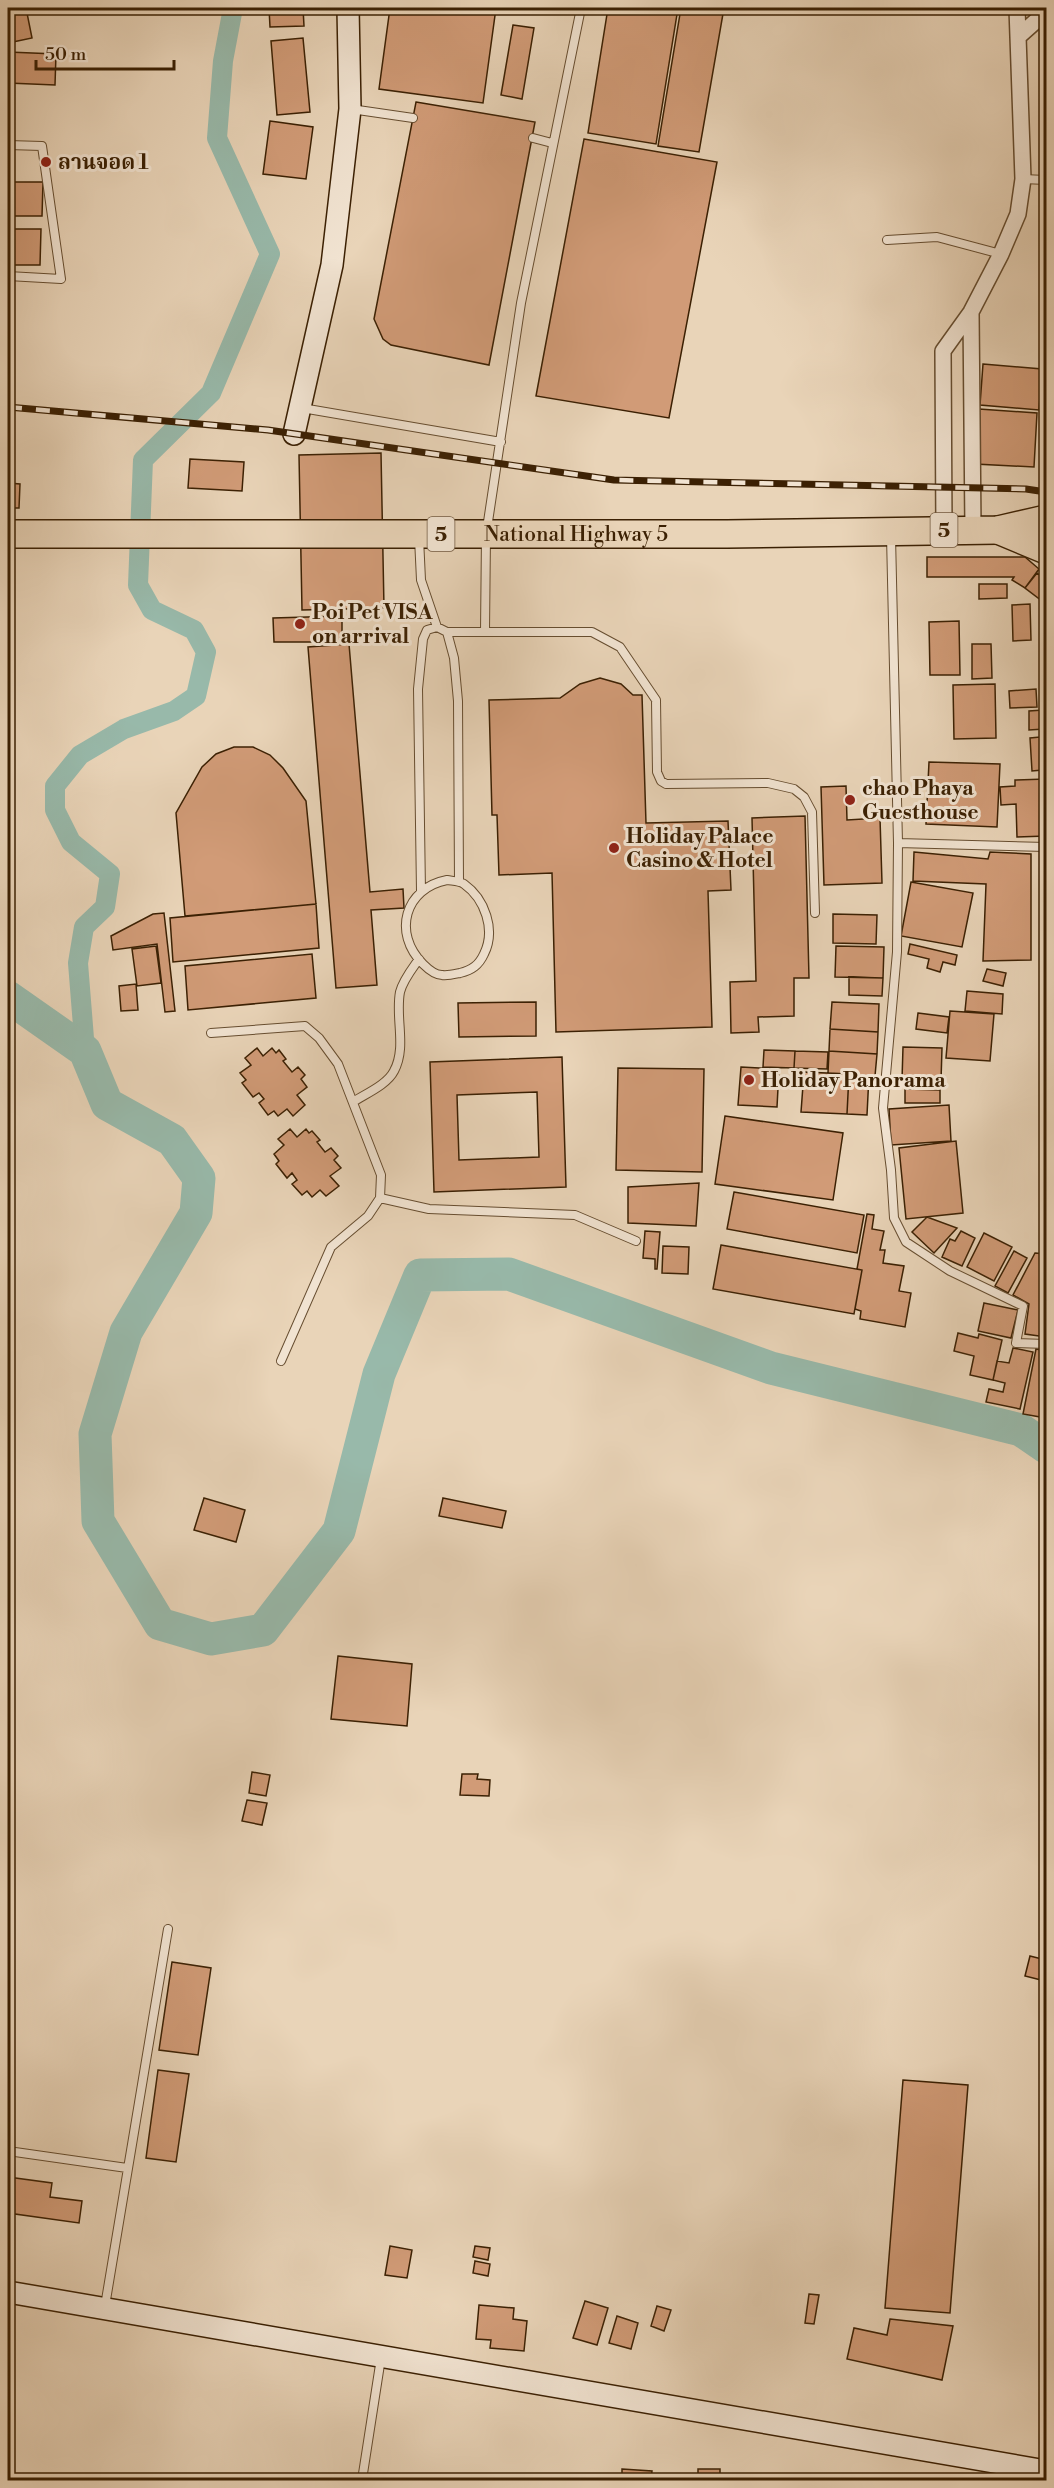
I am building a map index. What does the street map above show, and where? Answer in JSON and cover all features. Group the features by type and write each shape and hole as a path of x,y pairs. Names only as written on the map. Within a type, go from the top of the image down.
{"highway":[{"name":"National Highway 5","path":"13,534 727,534 985,530 1047,519"},
{"name":"National Highway 5","path":"985,530 1047,550"}],"main road":[{"path":"294,434 332,265 350,109 348,8"},
{"path":"8,2292 1047,2471"}],"street":[{"path":"944,530 943,351 971,312 1001,254 1018,214 1023,179 1017,8"},
{"path":"1018,37 1047,12"},
{"path":"971,312 985,530"}],"lane":[{"path":"485,631 486,534 521,303 581,8"},
{"path":"350,109 413,118"},
{"path":"533,138 552,143"},
{"path":"8,145 42,146 61,279 8,276"},
{"path":"1023,179 1047,180"},
{"path":"887,240 937,237 1001,254"},
{"path":"300,407 501,442"},
{"path":"891,530 898,843 897,952 883,1108 894,1218 906,1242 950,1270 1023,1306 1016,1343 1047,1344"},
{"path":"419,534 421,580 437,627"},
{"path":"421,891 418,690 423,639 427,630 437,627 447,632 592,632 620,647 656,700 657,772 661,781 666,784 768,783 794,789 804,797 812,812 815,913"},
{"path":"447,632 454,658 458,701 459,882"},
{"path":"898,843 1047,847"},
{"path":"447,880 459,882 463,882 482,904 488,919 489,934 486,949 480,961 471,969 440,976 418,960 411,945 405,921 412,902 431,883 447,880"},
{"path":"353,1102 380,1085 394,1072 400,1047 400,992 418,960"},
{"path":"211,1034 305,1026 319,1038 338,1064 381,1175 380,1198 368,1216 332,1247 281,1361"},
{"path":"380,1198 429,1209 575,1215 636,1241"},
{"path":"104,2309 168,1929"},
{"path":"8,2151 127,2168"},
{"path":"362,2481 381,2356"}],"building":[{"path":"8,8 26,8 32,38 8,43"},
{"path":"269,8 303,8 304,26 270,27"},
{"path":"390,8 496,8 483,103 379,89"},
{"path":"608,8 678,8 656,144 588,133"},
{"path":"681,8 724,8 699,152 658,146"},
{"path":"513,25 534,28 522,99 501,95"},
{"path":"303,38 310,112 277,115 271,41"},
{"path":"8,52 56,54 55,85 8,83"},
{"path":"416,102 535,122 489,365 391,345 383,339 374,319"},
{"path":"270,121 313,127 306,179 263,174"},
{"path":"584,139 717,162 669,418 536,396"},
{"path":"8,182 43,182 42,216 8,216"},
{"path":"8,229 41,229 40,265 8,265"},
{"path":"983,364 1042,369 1039,410 980,405"},
{"path":"1043,375 1046,375 1046,428 1040,428"},
{"path":"979,409 1037,413 1034,467 975,464"},
{"path":"381,453 384,608 302,610 299,455"},
{"path":"190,459 244,462 242,491 188,488"},
{"path":"8,483 20,484 19,508 8,508"},
{"path":"927,557 1025,557 1039,569 1025,588 1012,580 1014,577 927,577"},
{"path":"1037,573 1046,580 1046,604 1025,588"},
{"path":"979,584 1007,584 1007,598 979,599"},
{"path":"1030,604 1031,640 1013,641 1012,605"},
{"path":"342,616 342,642 274,642 273,618"},
{"path":"959,621 960,675 930,675 929,622"},
{"path":"349,644 370,892 403,889 404,908 371,910 377,985 336,988 308,647"},
{"path":"972,644 991,644 992,678 972,679"},
{"name":"Holiday Palace Casino & Hotel","path":"600,678 621,684 633,695 642,695 646,823 728,821 731,890 708,891 712,1027 556,1032 552,873 499,875 497,815 492,815 489,700 560,698 580,684"},
{"path":"995,684 996,738 954,739 953,685"},
{"path":"1036,689 1037,707 1010,708 1009,691"},
{"path":"1043,710 1044,729 1029,730 1029,711"},
{"path":"1040,737 1042,770 1032,771 1030,738"},
{"path":"234,747 253,747 270,755 283,768 306,801 316,904 185,916 176,813 202,767 216,754"},
{"path":"929,762 1000,764 997,827 926,824"},
{"path":"1046,779 1046,836 1017,837 1016,804 1001,805 1000,787 1015,786 1015,780"},
{"path":"846,786 847,820 880,818 882,883 824,885 821,787"},
{"path":"805,816 809,978 794,978 794,1016 758,1017 759,1032 731,1033 730,982 756,981 752,818"},
{"path":"914,852 988,859 990,852 1031,854 1031,960 983,961 986,884 913,881"},
{"path":"911,882 973,893 962,947 901,936"},
{"path":"316,904 319,948 173,962 170,918"},
{"path":"164,913 175,1011 165,1012 157,944 113,950 111,936 153,914"},
{"path":"833,914 877,915 876,944 833,943"},
{"path":"910,944 957,955 955,965 943,962 940,972 927,968 929,959 908,954"},
{"path":"156,946 161,983 137,986 132,949"},
{"path":"836,946 884,947 883,978 835,977"},
{"path":"312,954 316,998 188,1010 185,966"},
{"path":"987,969 1006,973 1003,986 983,981"},
{"path":"849,977 883,978 882,996 849,995"},
{"path":"136,984 138,1010 121,1011 119,986"},
{"path":"967,991 1003,994 1002,1014 965,1011"},
{"path":"536,1002 536,1036 459,1037 458,1003"},
{"path":"832,1002 879,1004 878,1032 830,1029"},
{"path":"950,1011 994,1014 990,1061 946,1058"},
{"path":"918,1013 949,1017 947,1033 916,1029"},
{"path":"830,1029 878,1032 877,1054 829,1051"},
{"path":"903,1047 942,1048 941,1081 902,1080"},
{"path":"257,1048 263,1056 272,1048 276,1053 279,1050 286,1059 283,1061 292,1072 298,1067 305,1075 301,1079 307,1087 297,1095 305,1105 293,1116 287,1109 278,1116 274,1111 268,1115 259,1103 264,1099 259,1093 253,1097 242,1083 246,1080 240,1073 251,1065 245,1058"},
{"path":"764,1050 795,1051 794,1068 763,1067"},
{"path":"795,1051 828,1052 827,1069 794,1068"},
{"path":"829,1051 877,1054 875,1076 869,1075 867,1115 847,1114 849,1074 828,1073"},
{"path":"562,1057 566,1187 434,1192 430,1062","holes":["537,1092 539,1157 459,1160 457,1095"]},
{"path":"741,1067 779,1069 777,1107 738,1105"},
{"path":"618,1068 704,1069 702,1172 616,1170"},
{"path":"804,1072 849,1074 847,1114 801,1112"},
{"path":"905,1089 940,1090 940,1103 905,1103"},
{"path":"949,1105 951,1141 891,1145 889,1109"},
{"path":"725,1116 843,1133 833,1200 715,1184"},
{"path":"290,1129 297,1137 306,1129 309,1133 312,1131 320,1140 317,1142 325,1152 331,1148 338,1156 334,1160 341,1168 330,1176 339,1186 326,1196 320,1190 312,1197 307,1191 302,1195 292,1184 297,1180 292,1173 287,1178 276,1164 279,1161 274,1154 284,1145 278,1139"},
{"path":"956,1141 963,1213 906,1219 899,1148"},
{"path":"699,1183 696,1226 628,1223 628,1187"},
{"path":"734,1192 864,1215 857,1253 727,1229"},
{"path":"867,1214 874,1215 872,1229 884,1231 880,1250 885,1250 883,1263 904,1266 899,1291 911,1293 905,1327 860,1319 861,1311 855,1309 862,1270 857,1269"},
{"path":"927,1217 957,1228 934,1253 912,1232"},
{"path":"645,1231 660,1232 657,1269 655,1269 655,1259 643,1258"},
{"path":"961,1231 975,1238 962,1266 942,1257 950,1239 955,1241"},
{"path":"984,1233 1012,1247 994,1281 967,1267"},
{"path":"721,1245 862,1270 854,1314 713,1289"},
{"path":"663,1246 689,1247 688,1274 662,1273"},
{"path":"1014,1251 1027,1258 1008,1293 995,1286"},
{"path":"1035,1253 1046,1254 1046,1337 1025,1334 1029,1304 1013,1295"},
{"path":"984,1303 1018,1310 1011,1338 978,1331"},
{"path":"958,1333 978,1338 979,1334 1002,1340 993,1380 970,1375 974,1356 954,1351"},
{"path":"1013,1348 1033,1352 1020,1409 986,1402 989,1389 1003,1392 1005,1383 993,1380 997,1361 1009,1363"},
{"path":"1036,1349 1046,1351 1046,1418 1023,1414"},
{"path":"204,1498 245,1510 236,1542 194,1530"},
{"path":"443,1498 506,1511 502,1528 439,1516"},
{"path":"338,1656 412,1664 407,1726 331,1719"},
{"path":"252,1772 270,1775 266,1796 249,1793"},
{"path":"462,1774 478,1774 477,1779 490,1780 489,1796 460,1795"},
{"path":"247,1800 267,1803 262,1825 242,1821"},
{"path":"1030,1956 1046,1960 1045,1981 1025,1976"},
{"path":"172,1962 211,1968 198,2055 159,2050"},
{"path":"158,2070 189,2074 176,2162 146,2158"},
{"path":"903,2080 968,2085 950,2313 885,2308"},
{"path":"8,2177 52,2183 50,2197 82,2201 79,2223 8,2213"},
{"path":"390,2246 412,2250 407,2278 385,2275"},
{"path":"475,2246 490,2248 488,2260 473,2257"},
{"path":"475,2261 490,2264 488,2276 473,2273"},
{"path":"809,2294 819,2295 814,2324 805,2323"},
{"path":"585,2301 608,2308 597,2345 573,2338"},
{"path":"479,2305 514,2308 513,2319 527,2321 524,2351 490,2348 491,2340 476,2339"},
{"path":"657,2306 671,2310 664,2331 651,2326"},
{"path":"617,2316 638,2323 631,2349 609,2343"},
{"path":"890,2319 953,2326 942,2380 847,2359 854,2328 887,2335"},
{"path":"622,2469 652,2471 651,2479 665,2480 622,2480"},
{"path":"698,2469 720,2469 720,2480 698,2480"},
{"path":"1003,2474 1019,2476 1018,2480 1002,2480"}],"waterway":[{"path":"85,1051 78,963 84,927 105,907 110,874 71,842 55,810 55,786 80,755 124,729 174,711 196,696 206,652 194,630 152,610 138,585 143,460 211,393 270,254 217,138 223,61 233,8"},
{"path":"8,997 85,1051 107,1104 172,1140 199,1178 196,1213 126,1332 95,1434 98,1521 160,1624 211,1639 263,1630 339,1531 379,1374 420,1275 509,1274 771,1368 1021,1430 1046,1447"}],"railway":[{"path":"8,407 268,430 614,480 1026,489 1046,492"}],"place":[{"name":"ลานจอด 1","path":"46,162"},
{"name":"Poi Pet VISA on arrival","path":"300,624"},
{"name":"chao Phaya Guesthouse","path":"850,800"},
{"name":"Holiday Palace Casino & Hotel","path":"614,848"},
{"name":"Holiday Panorama","path":"749,1080"}]}
